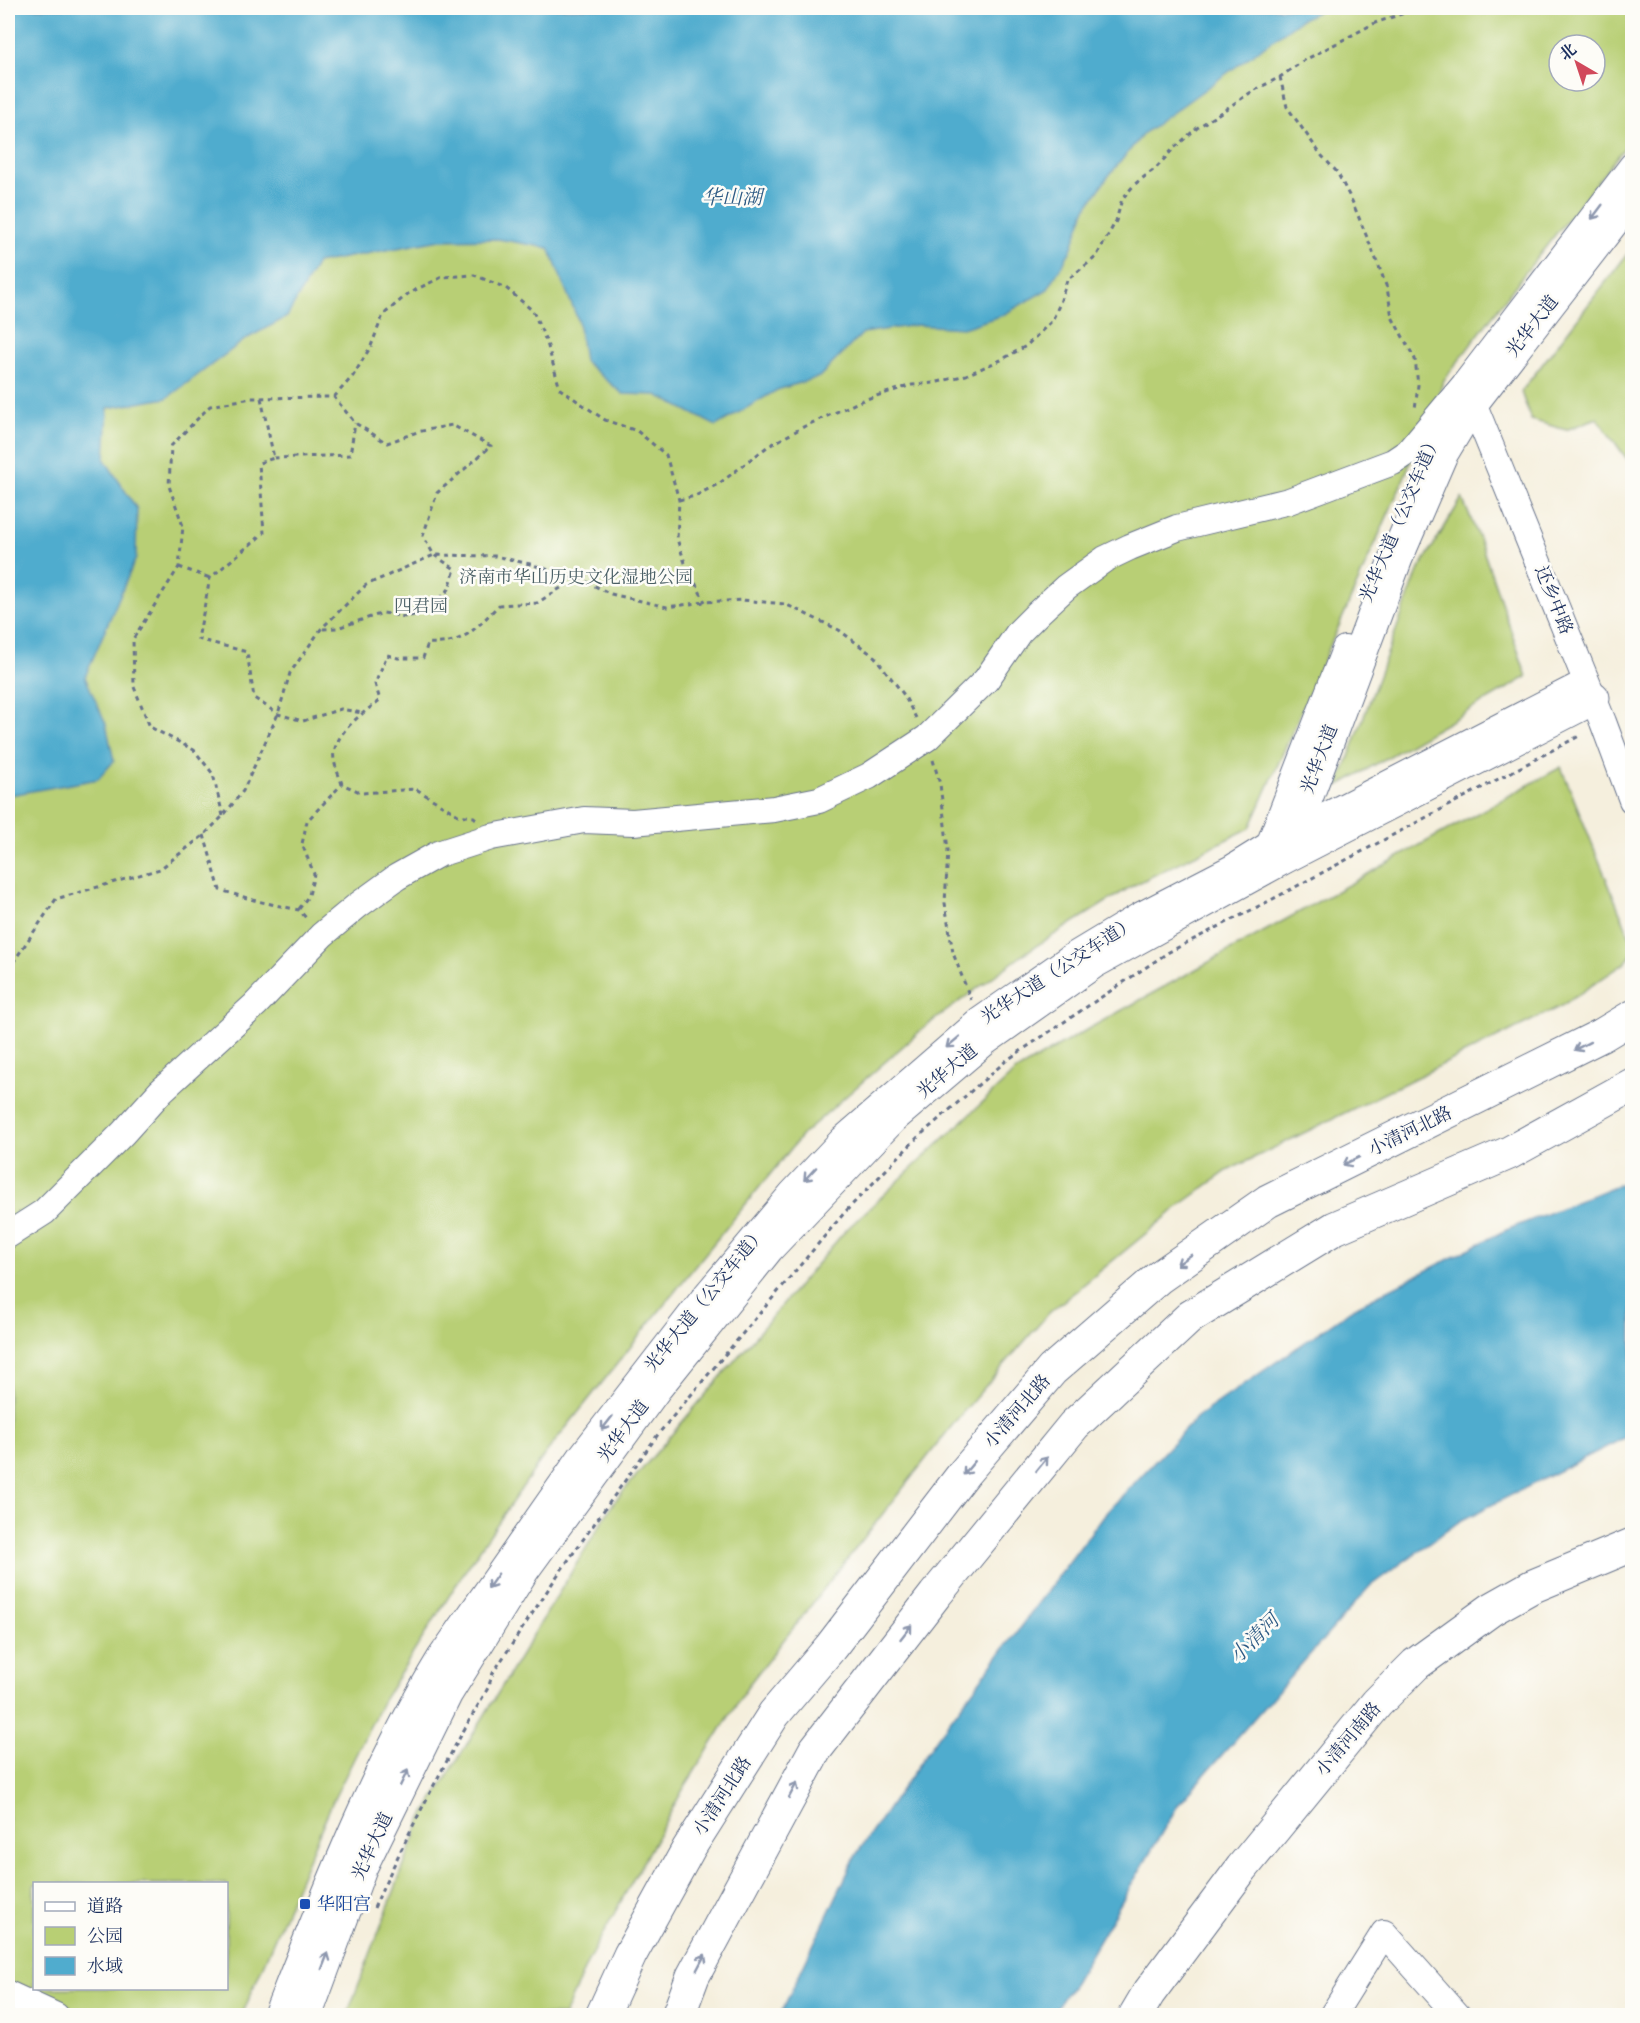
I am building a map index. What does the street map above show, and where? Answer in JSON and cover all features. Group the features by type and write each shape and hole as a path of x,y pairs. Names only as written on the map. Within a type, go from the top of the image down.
{"main road":[{"name":"光华大道","path":"304,2016 360,1868 446,1693 523,1569 592,1472 655,1388 768,1246 891,1118 984,1039 1093,962 1281,845 1401,548 1469,393 1632,196"},
{"path":"1281,845 1594,701"},
{"name":"小清河北路","path":"602,2016 630,1955 689,1848 774,1714 830,1648 965,1472 1052,1370 1158,1278 1268,1202 1602,1035 1632,1017"},
{"path":"678,2016 693,1977 815,1750 934,1595 1074,1425 1190,1317 1335,1228 1509,1153 1632,1085"},
{"name":"小清河南路","path":"1134,2016 1242,1868 1377,1703 1416,1664 1492,1609 1532,1587 1632,1545"}],"street":[{"path":"8,1235 44,1212 123,1133 161,1091 255,1005 322,935 357,906 397,878 438,855 491,837 584,820 633,822 774,809 819,800 869,776 927,738 986,680 1019,632 1066,587 1105,559 1177,528 1289,501 1393,462 1408,452 1469,393 1632,166"},
{"name":"还乡中路","path":"1469,393 1632,800"},
{"name":"光华大道（公交车道）","path":"276,2016 319,1907 378,1776 420,1691 440,1658 582,1455 706,1295 792,1193 843,1139 979,1021 1068,959 1141,915 1281,845"},
{"path":"1332,2016 1384,1934 1458,2016"},
{"path":"8,1994 56,2016"}],"path":[{"path":"679,500 694,496 720,483 776,441 863,400 912,385 934,383 966,375 1026,346 1052,321 1067,280 1096,257 1116,221 1122,199 1135,184 1157,167 1197,128 1303,61 1375,23 1419,8"},
{"path":"1280,76 1287,107 1322,156 1337,172 1374,254 1387,288 1392,316 1415,358 1418,385 1414,413"},
{"path":"223,816 213,774 194,750 150,727 134,687 134,639 179,567 183,526 169,486 171,446 210,406 251,398 334,398 353,376 365,356 383,315 409,293 442,277 474,275 506,288 532,311 546,343 560,389 605,420 637,431 666,455 679,500 676,539 705,602"},
{"path":"261,398 273,458"},
{"path":"321,628 337,628 383,613 406,617 429,611 449,589 454,569 435,555 423,536 437,493 491,446 452,426 417,432 387,443 355,423 334,398"},
{"path":"355,423 350,455 273,458 259,463 264,533 210,578 198,639 247,652 254,698 278,714 303,721 341,709 362,713"},
{"path":"8,970 56,899 160,869 204,835 223,816 243,791 278,714 290,673 321,628 366,585 435,555 495,556 530,564 611,594 667,607 742,600 785,604 839,630 875,657 903,695 927,738 940,784 948,850 945,903 953,953 979,1021"},
{"path":"179,567 210,578"},
{"path":"342,784 334,754 344,731 362,713 380,700 375,684 387,655 398,658 423,658 428,643 443,645 471,633 499,605 537,603 575,579"},
{"path":"370,1917 398,1853 434,1782 488,1688 493,1673 608,1503 659,1433 771,1298 845,1212 917,1138 1007,1060 1169,952 1289,890 1594,701"},
{"path":"342,784 362,793 416,789 458,815 474,817 491,837"},
{"path":"299,910 309,895 314,874 302,844 307,821 342,784"},
{"path":"204,835 220,890 299,910 322,935"}],"green space":[{"name":"济南市华山历史文化湿地公园","path":"8,8 1632,8 1632,138 1444,380 1404,478 1250,828 1132,886 1031,949 926,1026 803,1134 545,1454 465,1571 382,1702 332,1803 242,2015 8,2016"},
{"path":"1632,248 1632,462 1630,463 1597,418 1566,430 1531,420 1521,392"},
{"path":"1462,498 1479,538 1527,677 1338,786 1418,571"},
{"path":"1561,767 1632,942 1632,954 1625,963 1561,1006 1227,1171 1183,1203 1049,1313 958,1418 750,1683 684,1788 589,1959 564,2015 347,2015 422,1818 614,1502 845,1231 1016,1071"}],"water":[{"name":"华山湖","path":"8,8 1325,8 1302,19 1143,134 1107,178 1085,210 1071,250 1048,289 1003,315 963,328 916,325 863,333 819,377 777,390 716,426 657,395 623,394 584,361 578,320 549,248 498,239 440,240 317,263 287,317 246,339 167,398 108,408 105,460 137,509 136,558 85,677 106,724 114,761 98,779 8,797"},
{"name":"小清河","path":"1632,1179 1632,1435 1460,1521 1370,1586 1178,1805 1074,1983 1051,2015 780,2015 856,1855 937,1738 1105,1514 1197,1417 1357,1306 1504,1231"}],"place":[{"name":"华阳宫","path":"305,1904"}],"park label":[{"name":"四君园","path":"421,606"}]}
